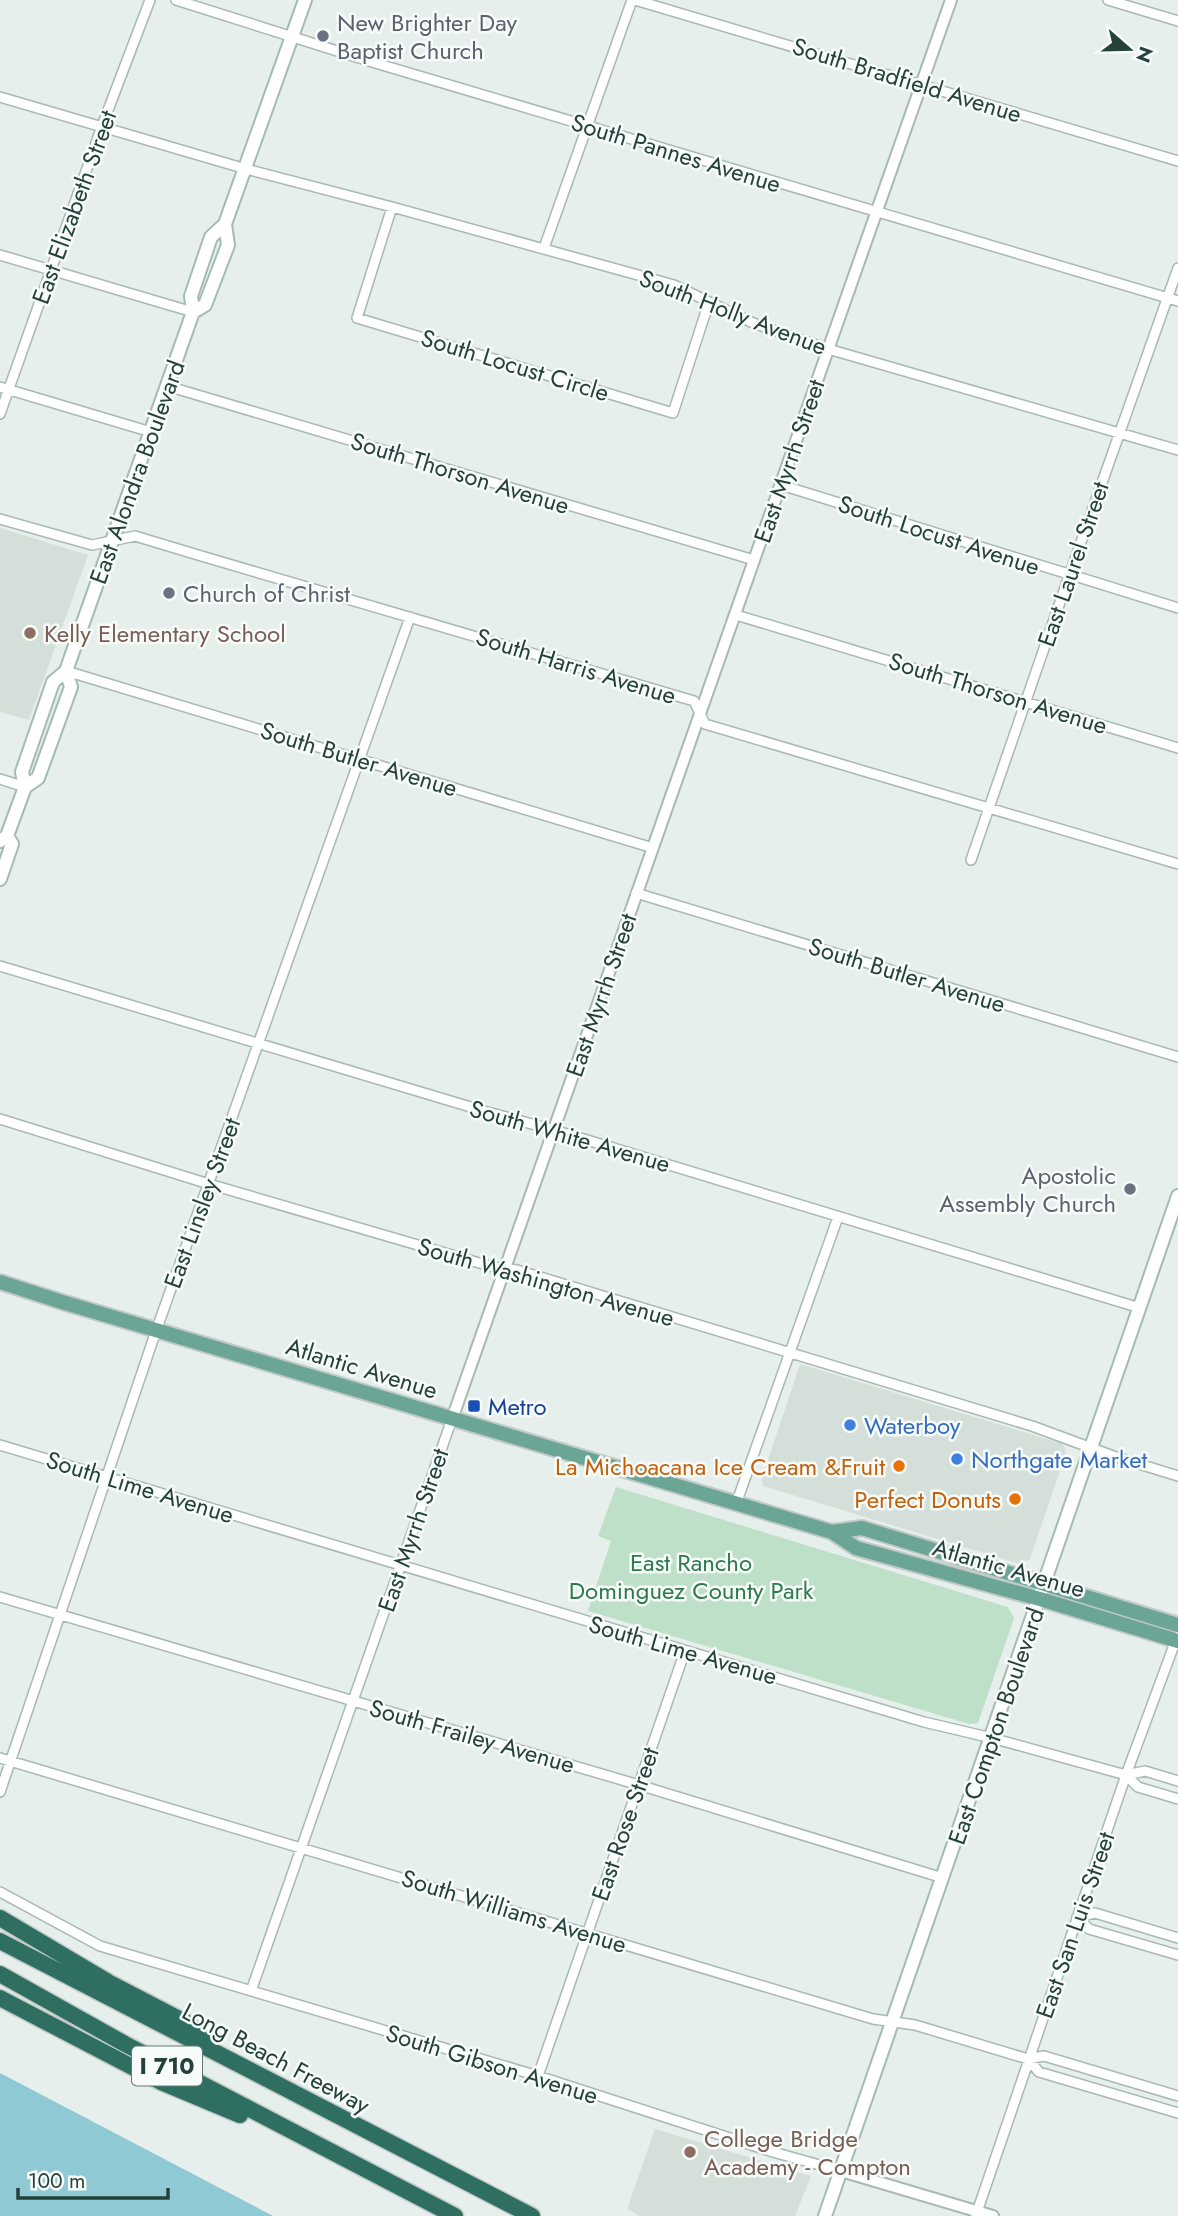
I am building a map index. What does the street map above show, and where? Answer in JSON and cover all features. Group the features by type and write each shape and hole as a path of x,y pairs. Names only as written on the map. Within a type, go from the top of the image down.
{"highway":[{"path":"0,1918 107,1982 187,2023 229,2058"},
{"name":"Long Beach Freeway","path":"0,1941 32,1960 229,2058 532,2216"},
{"name":"I 710","path":"0,1974 138,2051 455,2216"},
{"path":"0,1998 161,2082 335,2155"}],"main road":[{"name":"East Alondra Boulevard","path":"0,879 12,844 4,838 25,787 37,778 71,687 66,671 194,312 205,305 228,245 225,224 305,0"},
{"name":"East Compton Boulevard","path":"825,2216 1178,1196"},
{"name":"Atlantic Avenue","path":"0,1282 831,1532 856,1548 1177,1639"},
{"name":"Atlantic Avenue","path":"831,1532 862,1528 1178,1625"}],"street":[{"name":"East Elizabeth Street","path":"0,414 4,388 52,270 102,126 150,0"},
{"name":"South Pannes Avenue","path":"176,0 877,214 1178,301"},
{"name":"South Bradfield Avenue","path":"633,0 1178,161"},
{"path":"544,248 633,0"},
{"name":"East Myrrh Street","path":"251,1991 951,0"},
{"path":"1108,0 1178,21"},
{"name":"South Holly Avenue","path":"0,97 246,169 674,285 753,323 828,349 1178,450"},
{"name":"South Locust Circle","path":"393,207 358,318 673,413 709,302"},
{"path":"0,255 194,312"},
{"name":"East Laurel Street","path":"971,860 1178,268"},
{"name":"South Thorson Avenue","path":"167,386 754,560"},
{"path":"4,388 151,432"},
{"name":"South Locust Avenue","path":"782,485 1178,608"},
{"name":"South Harris Avenue","path":"0,519 92,545 135,536 694,701 705,724 1178,864"},
{"name":"South Thorson Avenue","path":"736,615 1178,748"},
{"name":"East Linsley Street","path":"0,1792 156,1331 410,617"},
{"name":"South Butler Avenue","path":"66,671 653,848"},
{"path":"0,779 25,787"},
{"name":"South Butler Avenue","path":"636,893 1178,1057"},
{"name":"South White Avenue","path":"0,966 554,1130 1140,1308"},
{"name":"South Washington Avenue","path":"0,1119 209,1184 493,1267 505,1268 1032,1426 1178,1476"},
{"path":"737,1504 838,1217"},
{"name":"South Lime Avenue","path":"0,1445 924,1722 1126,1775 1145,1771 1178,1781"},
{"name":"South Frailey Avenue","path":"0,1598 639,1785 943,1878"},
{"name":"East San Luis Street","path":"977,2214 1126,1775 1177,1639"},
{"name":"East Rose Street","path":"538,2076 685,1651"},
{"name":"South Williams Avenue","path":"0,1758 892,2023 915,2025 1028,2059 1044,2056 1178,2096"},
{"name":"South Lime Avenue","path":"1126,1775 1138,1787 1178,1799"},
{"name":"South Gibson Avenue","path":"0,1892 100,1946 538,2076 977,2214 993,2216"},
{"path":"1077,1917 1094,1913 1178,1938"},
{"path":"1077,1917 1089,1929 1178,1955"},
{"name":"South Williams Avenue","path":"1028,2059 1039,2071 1178,2113"}],"shaded area":[{"name":"Kelly Elementary School","path":"0,528 88,555 29,720 0,712"},
{"path":"800,1364 1063,1444 1066,1453 1030,1559 1020,1564 763,1486 762,1478"},
{"name":"College Bridge Academy - Compton","path":"655,2129 811,2176 795,2216 640,2216 627,2209"}],"green space":[{"name":"East Rancho Dominguez County Park","path":"616,1487 1008,1607 1014,1618 978,1723 969,1724 588,1611 611,1541 598,1536"}],"water":[{"path":"0,2073 273,2216 0,2216"}],"place":[{"name":"New Brighter Day Baptist Church","path":"323,36"},
{"name":"Church of Christ","path":"169,593"},
{"name":"Kelly Elementary School","path":"30,633"},
{"name":"Apostolic Assembly Church","path":"1130,1189"},
{"name":"Metro","path":"474,1406"},
{"name":"Waterboy","path":"850,1425"},
{"name":"Northgate Market","path":"957,1459"},
{"name":"La Michoacana Ice Cream &Fruit","path":"899,1466"},
{"name":"Perfect Donuts","path":"1015,1499"},
{"name":"College Bridge Academy - Compton","path":"690,2152"}]}
